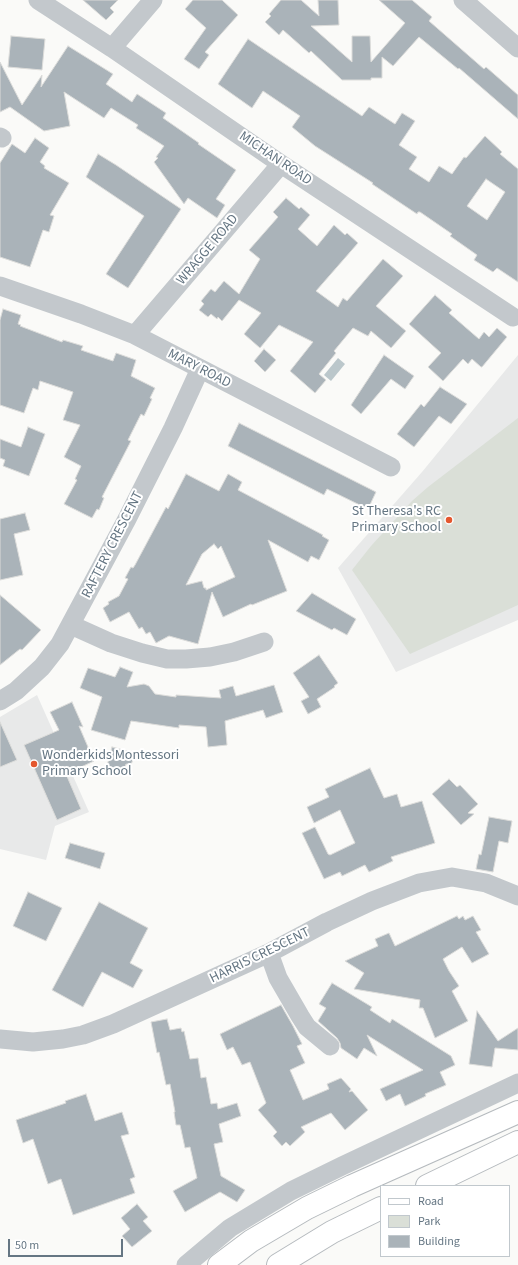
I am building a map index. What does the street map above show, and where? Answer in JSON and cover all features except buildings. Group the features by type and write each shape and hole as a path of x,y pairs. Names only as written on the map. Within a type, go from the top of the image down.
{"main road":[{"path":"219,1265 251,1242 307,1208 352,1186 518,1112"},
{"path":"429,1185 518,1142"},
{"path":"278,1265 332,1232 380,1208"}],"street":[{"name":"MICHAN ROAD","path":"38,0 112,48 281,164 513,317"},
{"path":"112,48 153,0"},
{"path":"463,0 518,48"},
{"name":"WRAGGE ROAD","path":"135,335 281,164"},
{"name":"MARY ROAD","path":"0,286 81,314 135,335 391,467"},
{"name":"RAFTERY CRESCENT","path":"0,701 16,691 42,667 60,644 71,626 173,428 200,369"},
{"path":"71,626 111,643 167,659 210,657 234,652 264,642"},
{"name":"HARRIS CRESCENT","path":"0,1039 32,1042 63,1039 83,1035 113,1024 268,954 327,922 372,901 419,883 452,878 486,883 518,896"},
{"path":"268,954 278,978 300,1016 308,1027 330,1046"},
{"path":"186,1265 230,1228 291,1191 518,1083"}],"shaded area":[{"name":"St Theresa's RC Primary School","path":"518,355 518,620 396,672 338,568 422,472"},
{"path":"338,358 345,364 331,381 324,375"},
{"name":"Wonderkids Montessori Primary School","path":"37,695 89,812 55,826 46,860 0,849 0,717"}],"green space":[{"name":"St Theresa's RC Primary School","path":"518,418 518,605 410,654 352,570 371,546 412,501"}],"place":[{"name":"St Theresa's RC Primary School","path":"449,520"},
{"name":"Wonderkids Montessori Primary School","path":"34,764"}]}
